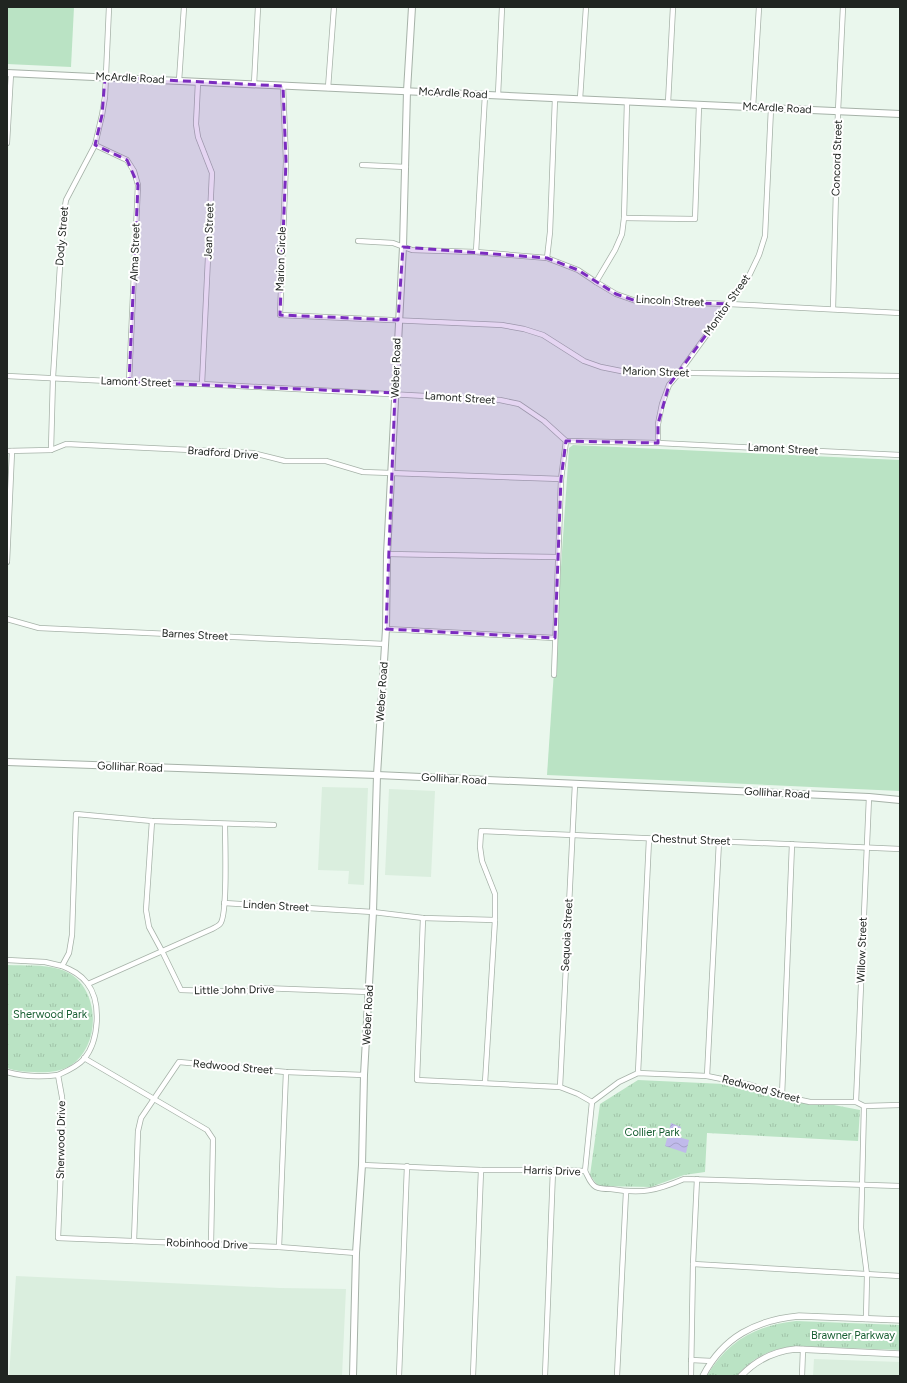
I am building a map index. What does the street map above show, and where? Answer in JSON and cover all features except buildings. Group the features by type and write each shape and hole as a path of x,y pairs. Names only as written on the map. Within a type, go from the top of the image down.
{"main road":[{"name":"Weber Road","path":"353,1376 356,1252 362,1165 364,1075 373,912 377,775 386,629 387,554 403,247 407,91 412,7"},
{"name":"McArdle Road","path":"9,73 900,114"},
{"name":"Gollihar Road","path":"7,762 377,775 869,797 900,800"}],"street":[{"name":"Dody Street","path":"51,450 53,378 64,212 66,200 95,145 102,115 105,97 109,7"},
{"path":"179,81 184,7"},
{"path":"254,84 258,7"},
{"path":"328,88 334,7"},
{"path":"498,95 502,7"},
{"path":"580,99 586,7"},
{"path":"668,103 673,7"},
{"path":"753,107 759,7"},
{"name":"Concord Street","path":"833,308 838,111 844,7"},
{"path":"7,143 9,73"},
{"name":"Jean Street","path":"198,82 196,124 198,137 212,173 202,384"},
{"name":"Marion Circle","path":"283,86 286,161 280,315 398,320"},
{"path":"476,252 485,95"},
{"path":"547,258 550,232 555,98"},
{"path":"596,282 615,250 622,234 624,218 627,101"},
{"path":"624,218 695,219 699,105"},
{"name":"Monitor Street","path":"658,443 658,424 668,385 679,373 748,278 759,255 765,236 771,108"},
{"name":"Alma Street","path":"95,145 127,160 134,171 138,185 129,382"},
{"path":"362,165 406,167"},
{"name":"Lincoln Street","path":"358,241 393,243 412,250 476,252 547,258 578,270 616,294 636,301 833,308 900,313"},
{"name":"Marion Street","path":"398,320 502,326 524,329 543,335 584,361 601,367 626,372 900,376"},
{"name":"Lamont Street","path":"7,376 395,393 500,400 519,404 544,421 566,440 900,455"},
{"path":"554,675 557,557 561,479 566,440"},
{"name":"Bradford Drive","path":"10,451 51,450 66,444 253,453 285,461 326,461 363,472 561,479"},
{"path":"7,562 10,451"},
{"path":"387,554 557,557"},
{"name":"Barnes Street","path":"7,619 39,628 385,644"},
{"path":"386,629 554,638"},
{"name":"Sequoia Street","path":"560,1087 575,784"},
{"name":"Willow Street","path":"856,1102 869,797"},
{"path":"62,966 69,953 72,935 76,814 152,821 274,825"},
{"name":"Little John Drive","path":"152,821 146,910 149,927 181,990 243,992 262,988 369,992"},
{"path":"88,984 212,929 220,924 224,916 225,824"},
{"name":"Chestnut Street","path":"495,920 495,894 482,861 480,847 481,831 900,848"},
{"path":"638,1073 649,839"},
{"path":"708,1076 719,841"},
{"path":"782,1096 792,844"},
{"name":"Linden Street","path":"224,903 373,912 423,918 495,920"},
{"path":"423,918 417,1080 560,1087 578,1094 592,1102 585,1171"},
{"path":"485,1083 495,920"},
{"path":"7,960 45,962 75,971 88,984 93,996 97,1022 92,1045 84,1058 68,1071 58,1075 46,1076 19,1075 7,1072"},
{"path":"84,1058 207,1130 213,1139 211,1244"},
{"name":"Redwood Street","path":"155,1099 179,1062 286,1072 364,1075"},
{"path":"279,1247 286,1072"},
{"name":"Redwood Street","path":"592,1102 619,1082 638,1073 708,1076 751,1084 782,1096 810,1102 856,1102 864,1106 900,1105"},
{"name":"Sherwood Drive","path":"58,1075 62,1098 63,1117 58,1238"},
{"path":"134,1240 138,1131 141,1118 155,1099"},
{"path":"864,1106 861,1228 867,1275 866,1319"},
{"name":"Harris Drive","path":"362,1165 480,1170 585,1171 591,1183 596,1187 626,1192 647,1192 660,1189 684,1179 900,1186"},
{"path":"399,1376 407,1166"},
{"path":"473,1376 480,1170"},
{"path":"544,1376 553,1170"},
{"path":"691,1376 693,1264 697,1179"},
{"path":"618,1376 626,1192"},
{"name":"Robinhood Drive","path":"58,1238 134,1240 356,1252"},
{"path":"693,1264 900,1276"},
{"path":"703,1376 712,1361 728,1343 740,1334 767,1321 799,1316 900,1320"},
{"path":"741,1376 751,1366 773,1354 786,1350 900,1354"},
{"path":"802,1376 803,1350"},
{"path":"691,1360 712,1361"}],"highlighted area":[{"path":"105,77 283,86 286,161 280,315 398,320 403,247 547,258 578,270 616,294 636,301 729,304 669,385 658,424 658,443 566,441 561,479 555,638 386,629 395,393 129,382 138,185 127,160 95,145 102,115"}],"shaded area":[{"path":"322,787 368,788 364,885 348,884 349,871 318,870"},
{"path":"389,789 435,791 431,877 385,875"},
{"path":"16,1276 280,1288 346,1289 342,1376 9,1376"},
{"path":"814,1359 900,1362 900,1376 813,1376"}],"green space":[{"path":"7,7 74,7 71,67 7,64"},
{"path":"573,445 900,460 900,791 547,775 569,448"},
{"name":"Sherwood Park","path":"7,965 53,967 73,975 83,986 93,1013 92,1029 88,1043 81,1056 70,1066 52,1072 27,1072 7,1068"},
{"name":"Collier Park","path":"638,1080 724,1084 860,1110 858,1141 707,1133 705,1172 684,1175 651,1187 598,1186 590,1175 600,1104"},
{"name":"Brawner Parkway","path":"796,1321 900,1325 900,1350 795,1346 786,1347 755,1359 737,1376 707,1376 724,1353 744,1337 768,1326"}],"water":[{"path":"671,1123 681,1127 679,1135 672,1133 671,1135 689,1140 686,1153 665,1146"}]}
